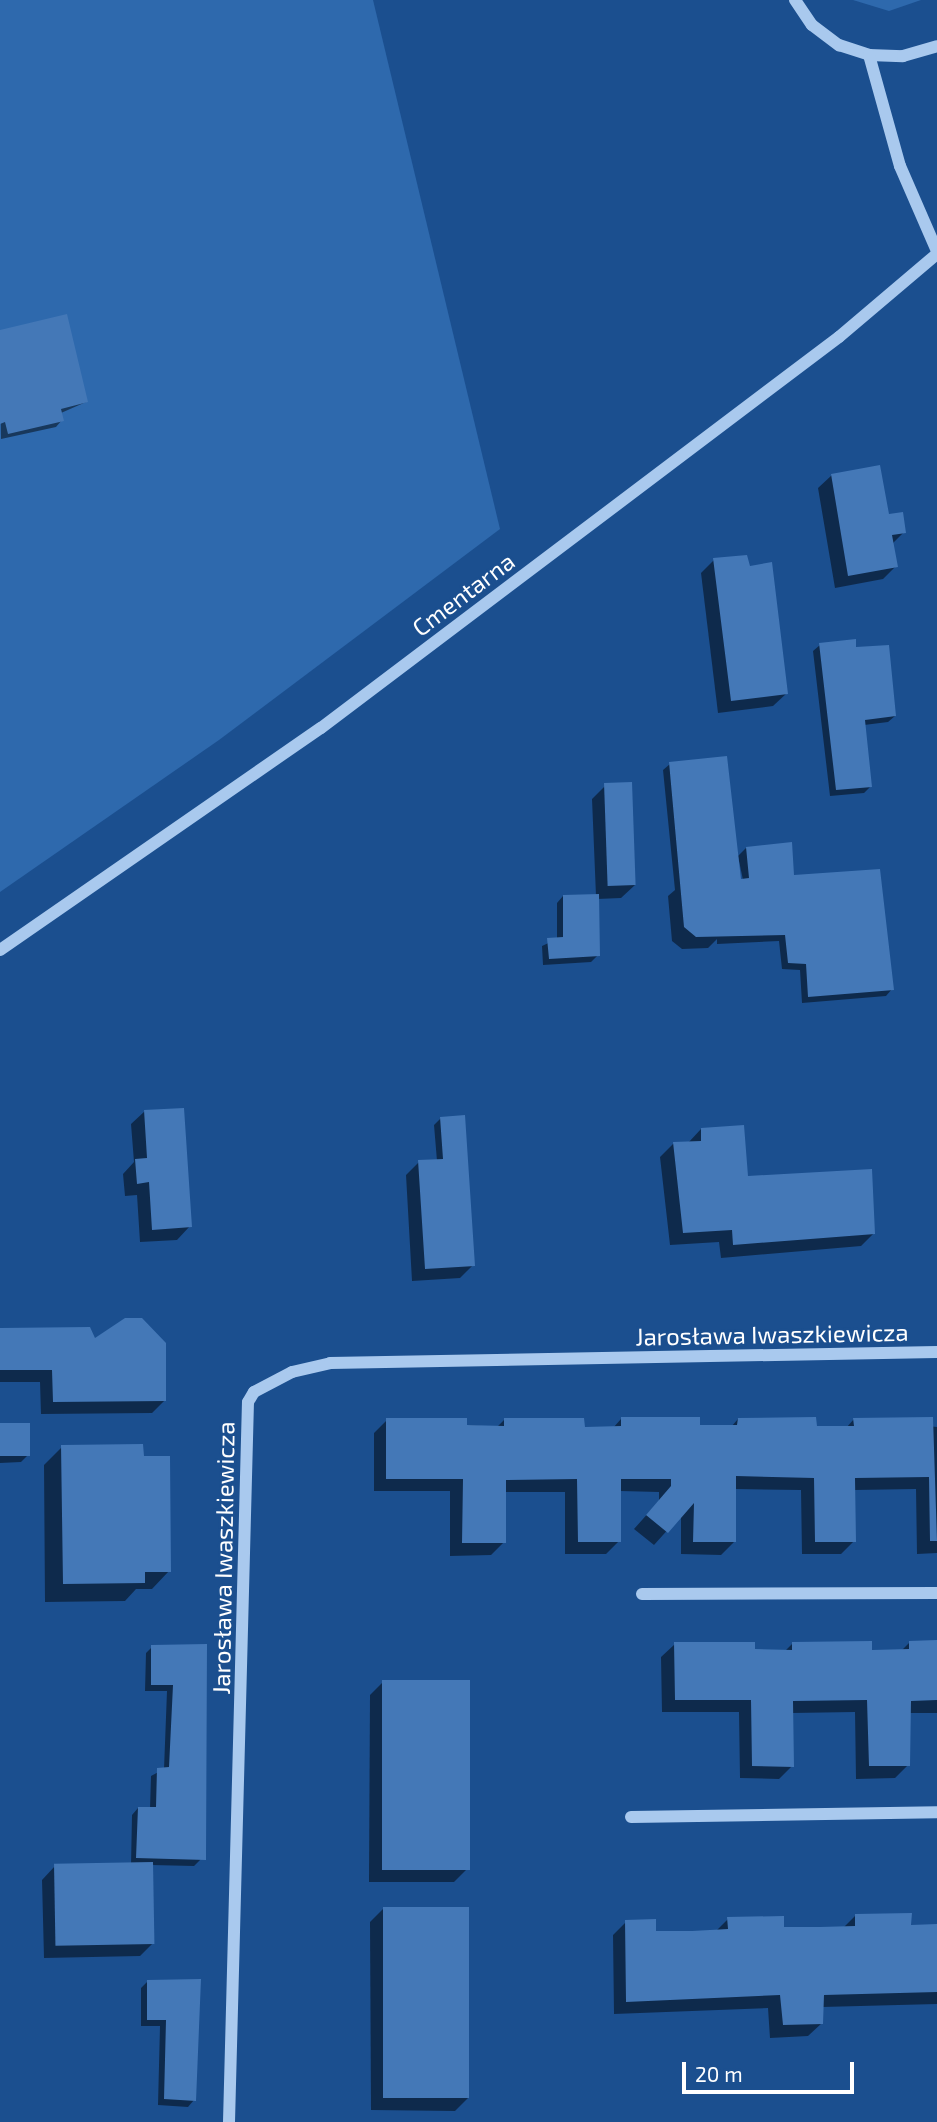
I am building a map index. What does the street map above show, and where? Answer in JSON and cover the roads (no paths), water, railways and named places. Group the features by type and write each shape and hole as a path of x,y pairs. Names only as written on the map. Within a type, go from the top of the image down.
{"street":[{"path":"795,0 812,25 839,45 869,55 903,56 937,46"},
{"name":"Cmentarna","path":"0,950 321,728 839,337 937,253 900,166 869,55"},
{"name":"Jarosława Iwaszkiewicza","path":"229,2122 248,1402 254,1392 292,1372 330,1363 937,1352"},
{"path":"642,1594 937,1592"},
{"path":"631,1816 937,1812"}]}
